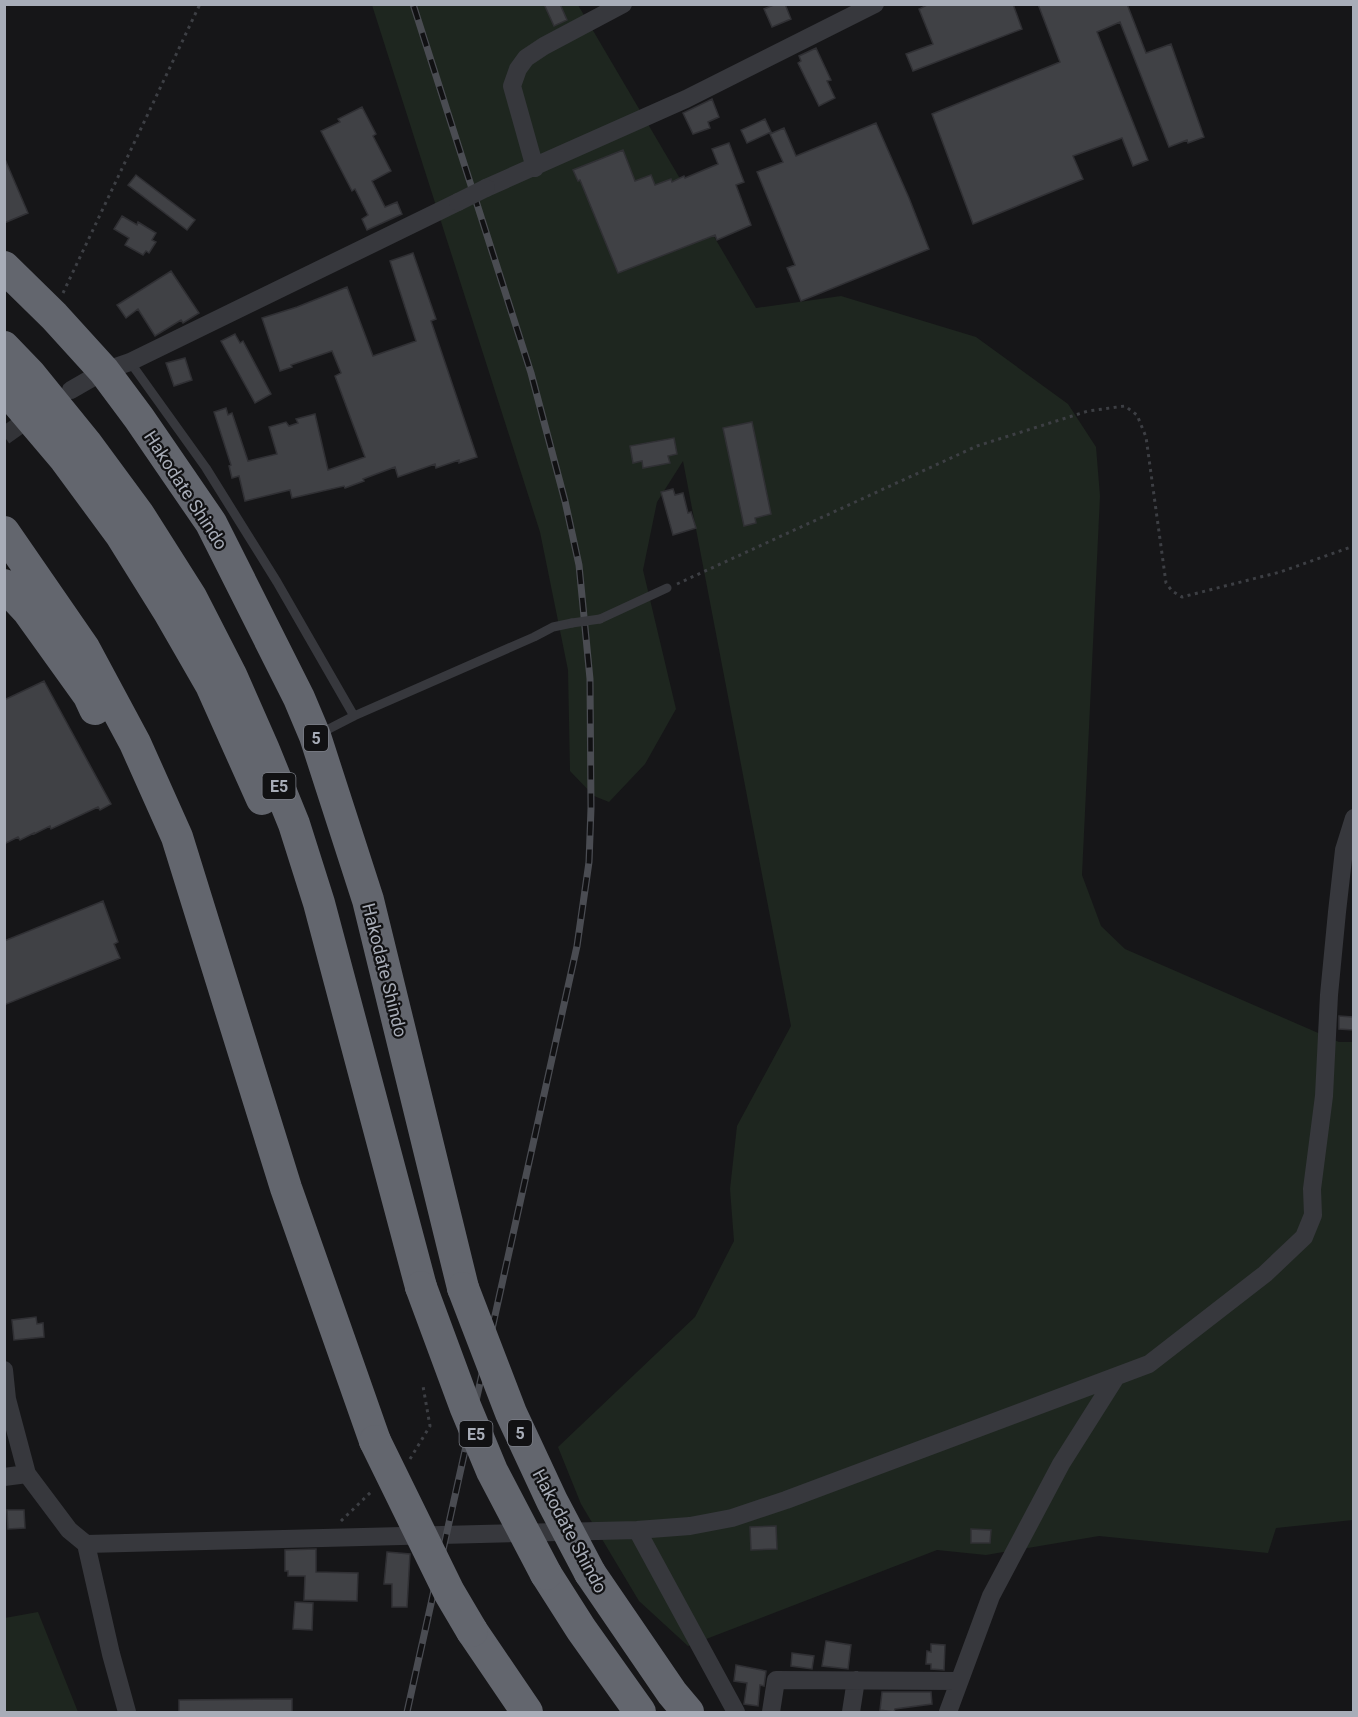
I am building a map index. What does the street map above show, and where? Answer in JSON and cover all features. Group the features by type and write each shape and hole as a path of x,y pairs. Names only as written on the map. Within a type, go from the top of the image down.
{"highway":[{"name":"Hakodate Shindo","path":"4,267 54,316 117,366 140,418 211,523 299,698 315,736 368,900 463,1288 511,1413 552,1502 590,1574 688,1713"},
{"name":"E5","path":"4,347 30,374 86,443 139,515 191,597 231,675 260,739 294,824 319,903 421,1287"},
{"name":"E5","path":"4,387 65,459 121,535 211,685 277,831 300,896 421,1287 492,1471 546,1574 581,1629 640,1713"},
{"path":"4,532 84,648 135,743 177,837 286,1188 375,1442 449,1592 527,1713"},
{"path":"4,585 28,611 89,696 156,838 177,837"}],"street":[{"path":"535,168 512,86 518,69 526,58 544,46 622,4"},
{"path":"71,390 486,188 686,99 875,4"},
{"path":"86,1544 637,1530 690,1526 732,1518 1149,1364 1265,1274 1304,1237 1313,1215 1312,1189 1324,1096 1329,995 1337,912 1344,850 1353,818"},
{"path":"4,1370 7,1399 27,1474 69,1530 86,1544 127,1713"},
{"path":"948,1713 991,1596 1061,1464 1116,1377"},
{"path":"4,1477 27,1474"},
{"path":"637,1530 736,1713"},
{"path":"771,1713 776,1680 958,1681"},
{"path":"851,1713 856,1680"}],"lane":[{"path":"117,366 207,468 277,582 354,716"},
{"path":"315,736 354,716 553,627 600,619 667,588"}],"path":[{"path":"54,316 69,279 200,4"},
{"path":"667,588 977,446 1088,411 1125,406 1137,415 1146,437 1166,584 1172,591 1182,597 1280,572 1353,546"}],"shaded area":[{"path":"372,5 578,5 756,308 841,296 976,337 1068,404 1096,447 1100,496 1082,875 1101,926 1125,949 1339,1042 1353,1042 1353,1520 1276,1528 1268,1553 1099,1536 986,1555 937,1550 688,1646 639,1601 581,1504 558,1447 695,1317 734,1241 730,1189 737,1126 791,1026 683,461 657,502 643,570 676,709 645,764 609,802 594,796 570,771 568,670 540,532"},
{"path":"38,1612 78,1712 5,1712 5,1618"}],"building":[{"path":"544,4 560,4 567,20 554,26"},
{"path":"776,4 785,4 791,19 772,27 764,9"},
{"path":"929,4 1013,4 1022,29 913,71 906,54 933,44 919,9"},
{"path":"1038,4 1127,4 1146,53 1171,44 1204,137 1169,147 1120,22 1097,32 1148,160 1133,166 1122,138 1073,156 1083,179 973,224 932,114 1060,62"},
{"path":"816,48 831,80 827,81 835,98 819,106 798,63 801,61 799,56"},
{"path":"712,99 719,117 708,122 710,128 693,134 683,113"},
{"path":"362,107 376,134 373,136 391,171 372,181 385,207 397,202 402,214 367,230 362,219 368,215 355,189 352,191 321,131 340,122 338,119"},
{"path":"765,119 771,132 747,143 741,130"},
{"path":"876,123 929,249 801,301 787,268 795,265 757,172 783,162 770,134 784,128 796,156"},
{"path":"729,143 744,182 736,185 751,225 717,240 715,235 618,273 580,180 578,181 573,170 623,150 635,181 651,175 655,185 671,179 672,182 684,176 685,178 718,164 712,149"},
{"path":"4,157 28,213 4,223"},
{"path":"136,175 195,220 187,230 128,185"},
{"path":"122,216 156,233 152,240 156,242 149,253 146,251 143,255 125,245 129,238 114,229"},
{"path":"413,253 436,319 431,321 477,457 436,468 435,464 398,477 395,467 345,488 344,486 292,498 290,490 245,501 239,476 232,478 229,466 231,465 214,412 226,408 228,415 232,413 248,461 277,454 269,427 286,422 289,426 298,423 296,419 315,414 328,470 365,457 335,376 341,373 332,351 280,371 262,318 347,287 373,356 416,341 390,261"},
{"path":"171,271 199,313 183,323 181,320 155,336 138,309 126,318 117,305"},
{"path":"235,334 240,343 243,341 271,394 255,403 221,341"},
{"path":"185,358 192,380 174,386 166,363"},
{"path":"752,422 771,514 755,518 756,523 744,526 723,428"},
{"path":"674,438 677,454 668,456 670,463 643,468 642,461 633,463 630,446"},
{"path":"673,489 675,495 683,493 688,513 691,512 696,528 673,535 661,492"},
{"path":"44,681 111,804 100,810 98,807 51,829 50,826 20,840 18,837 4,844 4,700"},
{"path":"103,901 118,942 114,944 120,958 4,1005 4,941"},
{"path":"1339,1016 1353,1017 1353,1030 1339,1029"},
{"path":"36,1317 37,1324 43,1323 44,1337 14,1340 12,1320"},
{"path":"7,1510 24,1510 25,1528 8,1529"},
{"path":"776,1526 777,1549 751,1550 750,1527"},
{"path":"971,1529 991,1530 990,1543 971,1543"},
{"path":"316,1549 316,1572 358,1573 357,1601 304,1600 305,1576 288,1576 288,1571 285,1571 285,1550"},
{"path":"387,1552 410,1554 407,1607 392,1607 392,1584 384,1584"},
{"path":"295,1602 313,1603 312,1630 293,1629"},
{"path":"826,1641 851,1645 848,1669 822,1666"},
{"path":"931,1644 945,1645 944,1670 931,1669 931,1664 926,1664 927,1651 931,1652"},
{"path":"792,1653 814,1656 812,1669 791,1666"},
{"path":"736,1665 766,1671 764,1686 760,1685 758,1706 744,1704 747,1683 734,1681"},
{"path":"882,1692 931,1692 932,1704 895,1709 894,1712 880,1710"},
{"path":"292,1699 292,1713 179,1713 179,1700"}],"tunnel":[{"path":"4,436 37,413"}],"railway":[{"path":"407,1712 577,946 589,862 591,808 590,679 579,565 565,501 531,373 413,4"}]}
